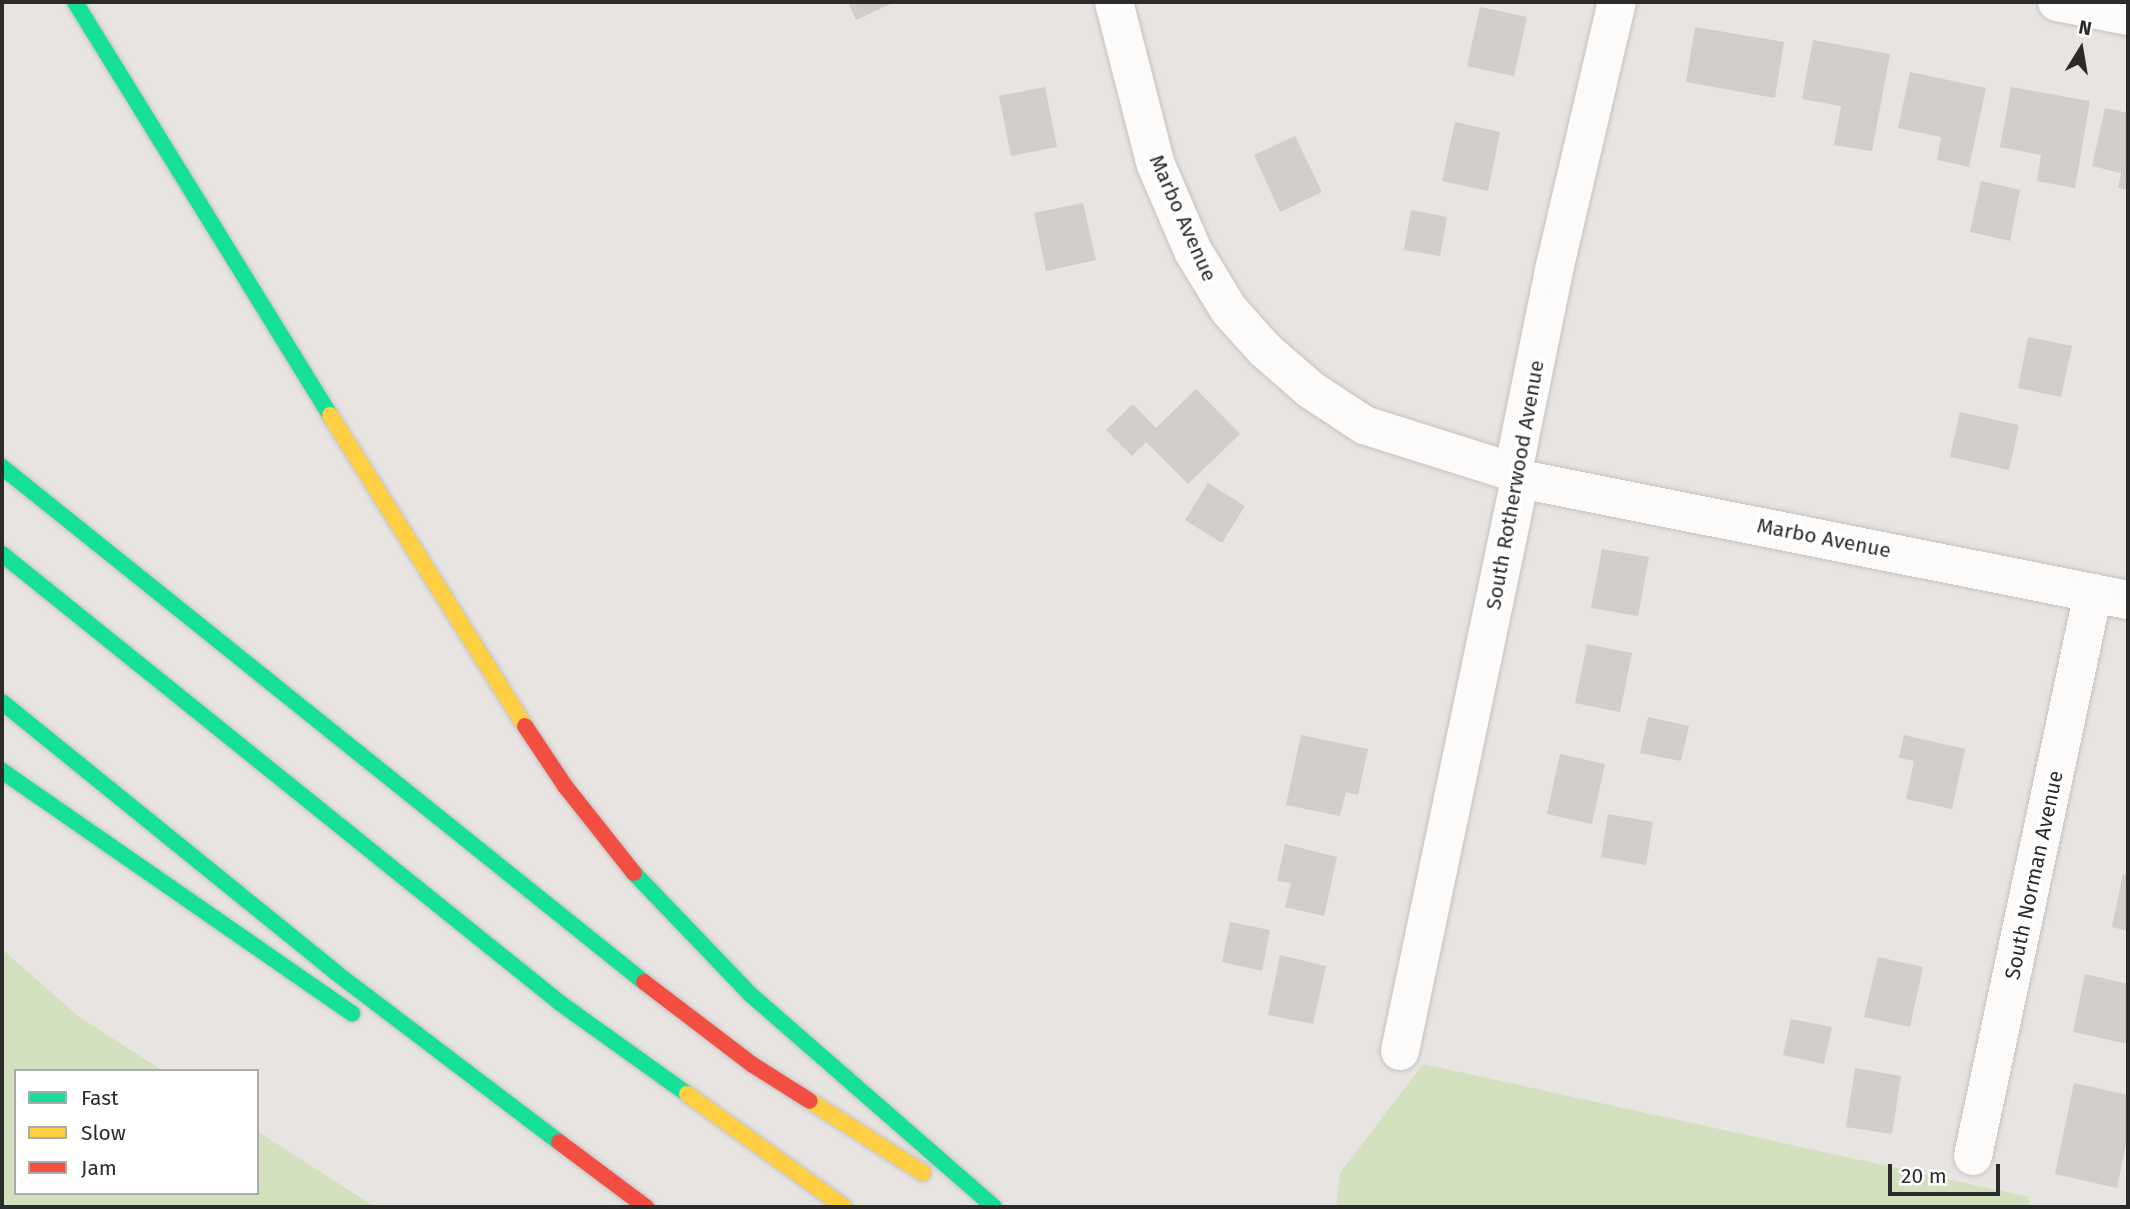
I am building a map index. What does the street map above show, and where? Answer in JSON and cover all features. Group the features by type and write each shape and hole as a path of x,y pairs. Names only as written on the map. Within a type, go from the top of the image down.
{"highway":[{"path":"75,2 488,670 565,786 653,896 750,994 994,1207"},
{"path":"2,467 435,819 753,1065 978,1207"},
{"path":"2,554 560,1003 844,1207"},
{"path":"2,702 335,972 557,1144 646,1207"},
{"path":"2,771 363,1020"},
{"path":"397,1042 557,1144"}],"street":[{"name":"Marbo Avenue","path":"1114,2 1156,165 1194,251 1229,310 1265,351 1311,390 1364,425 1517,475 2111,597"},
{"name":"South Rotherwood Avenue","path":"1400,1051 1517,475 1554,270 1617,2"},
{"path":"2057,2 2128,16"},
{"name":"South Norman Avenue","path":"1973,1156 2111,597"}],"green space":[{"path":"2,949 78,1016 160,1069 14,1069 14,1195 259,1195 259,1132 375,1207 2,1207"},
{"path":"1423,1064 2029,1197 2029,1207 1336,1207 1340,1173"}],"building":[{"path":"848,2 895,2 856,20"},
{"path":"1480,7 1527,17 1514,76 1467,66"},
{"path":"1695,27 1784,42 1775,98 1686,82"},
{"path":"1813,40 1890,54 1872,151 1834,145 1841,106 1802,99"},
{"path":"1910,72 1986,88 1969,167 1937,160 1941,137 1898,128"},
{"path":"1045,87 1057,147 1011,156 999,96"},
{"path":"2011,87 2090,101 2075,188 2037,181 2041,155 2000,147"},
{"path":"2105,108 2128,113 2128,190 2118,188 2121,173 2092,166"},
{"path":"1455,122 1500,132 1488,191 1442,181"},
{"path":"1295,136 1322,192 1280,212 1254,155"},
{"path":"1981,181 2020,190 2010,241 1970,232"},
{"path":"1083,203 1096,260 1046,271 1034,213"},
{"path":"1411,210 1447,217 1440,256 1404,250"},
{"path":"2028,337 2072,346 2061,397 2018,388"},
{"path":"1196,389 1240,434 1188,484 1146,442 1132,456 1106,430 1133,404 1156,428"},
{"path":"1960,412 2019,425 2009,470 1950,457"},
{"path":"1208,483 1245,506 1222,543 1185,520"},
{"path":"1602,549 1649,557 1638,616 1591,608"},
{"path":"1587,644 1632,653 1620,712 1575,703"},
{"path":"1648,717 1689,726 1681,761 1640,753"},
{"path":"1301,735 1368,749 1358,795 1346,792 1340,816 1286,805"},
{"path":"1904,735 1965,749 1952,809 1906,799 1914,761 1899,758"},
{"path":"1560,754 1605,764 1592,824 1547,814"},
{"path":"1608,814 1653,822 1646,865 1601,857"},
{"path":"1285,844 1337,857 1324,916 1285,907 1291,883 1277,881"},
{"path":"2123,874 2128,875 2128,931 2112,927"},
{"path":"1230,922 1270,930 1262,971 1222,962"},
{"path":"1280,955 1326,966 1313,1024 1268,1015"},
{"path":"1878,957 1923,967 1910,1027 1864,1017"},
{"path":"2085,974 2128,984 2128,1044 2073,1032"},
{"path":"1791,1019 1832,1027 1824,1064 1783,1055"},
{"path":"1855,1068 1901,1076 1892,1134 1846,1127"},
{"path":"2074,1083 2128,1095 2128,1134 2117,1188 2055,1174"}],"traffic: fast":[{"path":"75,2 330,415"},
{"path":"2,467 644,982"},
{"path":"2,554 560,1003 687,1094"},
{"path":"2,702 335,972 559,1142"},
{"path":"2,771 352,1013"},
{"path":"634,873 750,994 994,1207"}],"traffic: slow":[{"path":"330,415 525,726"},
{"path":"687,1094 844,1207"},
{"path":"810,1101 923,1173"}],"traffic: jam":[{"path":"525,726 565,786 634,873"},
{"path":"644,982 753,1065 810,1101"},
{"path":"559,1142 646,1207"}]}
